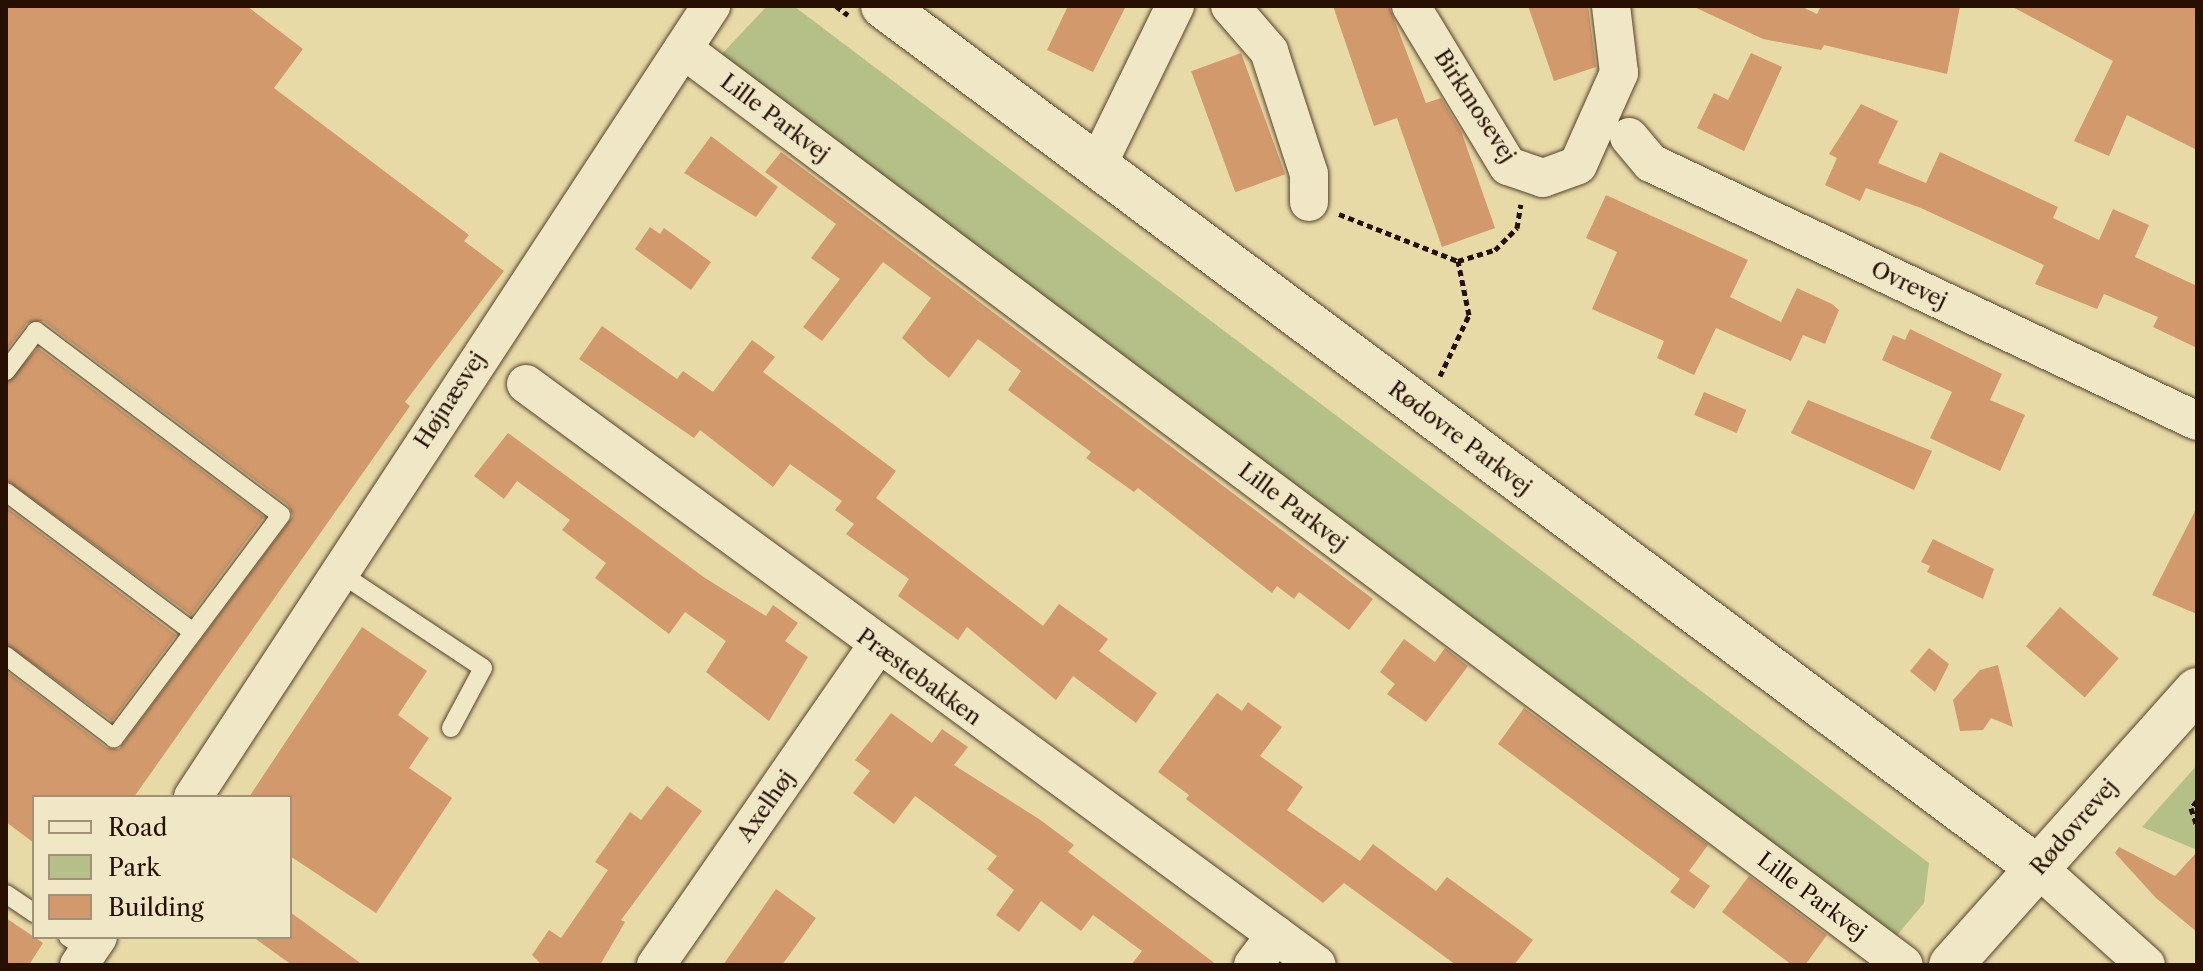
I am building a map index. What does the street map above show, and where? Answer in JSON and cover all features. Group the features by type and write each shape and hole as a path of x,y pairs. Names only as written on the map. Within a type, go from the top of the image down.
{"street":[{"name":"Højnæsvej","path":"194,795 337,571 711,6"},
{"name":"Rødovre Parkvej","path":"883,6 1423,410 1946,794 2038,868"},
{"path":"1097,166 1175,6"},
{"path":"1230,6 1269,51 1309,174 1309,202"},
{"name":"Birkmosevej","path":"1411,6 1508,166 1525,175 1562,174 1578,165 1593,137 1619,73 1611,6"},
{"name":"Lille Parkvej","path":"683,49 1904,965"},
{"name":"Ovrevej","path":"1629,137 1651,163 2197,421"},
{"name":"Præstebakken","path":"526,384 876,647 1317,965"},
{"name":"Axelhøj","path":"656,965 876,647"},
{"name":"Rødovrevej","path":"1951,965 2197,690"},
{"path":"2038,868 2146,965"},
{"path":"1253,965 1276,935"}],"lane":[{"path":"6,371 36,331 281,515 114,738 6,656"},
{"path":"6,492 193,632"},
{"path":"337,571 483,668 451,728"},
{"path":"6,894 32,912"}],"path":[{"path":"1309,202 1458,261 1495,250 1517,228 1525,175"},
{"path":"1423,410 1469,315 1458,261"},
{"path":"2197,801 2191,808 2197,826"}],"green space":[{"path":"766,7 795,7 1929,863 1924,903 1894,939 718,58"},
{"path":"2197,765 2197,850 2142,827"}],"building":[{"path":"6,6 247,6 303,49 274,88 469,235 464,241 504,271 405,402 410,406 135,795 32,795 32,842 6,822 6,671 107,748 119,749 293,516 288,505 43,321 27,323 6,351"},
{"path":"1068,6 1126,6 1093,72 1047,50"},
{"path":"1333,6 1389,6 1426,103 1441,98 1461,131 1495,228 1442,247 1397,118 1374,126"},
{"path":"1528,6 1588,6 1596,67 1554,81"},
{"path":"1692,6 1800,6 1817,14 1821,6 1960,6 1947,74 1824,45 1821,50 1763,39"},
{"path":"2011,6 2197,6 2197,150 2127,115 2109,156 2074,141 2113,61"},
{"path":"1241,53 1285,174 1235,192 1191,71"},
{"path":"1751,53 1782,67 1744,151 1697,128 1714,93 1728,100"},
{"path":"1861,104 1898,121 1878,163 1926,183 1940,152 2058,207 2053,218 2099,240 2113,209 2149,225 2135,257 2197,286 2197,348 2153,327 2158,317 2104,294 2097,309 2035,284 2044,265 1921,208 1866,188 1860,201 1825,185 1837,158 1829,154"},
{"path":"711,136 778,187 756,217 684,173"},
{"path":"781,152 1373,599 1349,630 1299,592 1294,599 1277,586 1272,593 1138,488 1134,492 1086,458 1091,452 1008,390 1021,371 978,339 949,378 902,338 931,298 883,262 822,341 803,327 840,279 811,258 836,224 765,172"},
{"path":"1606,195 1748,260 1730,297 1781,322 1797,288 1832,304 1839,310 1825,344 1803,335 1791,361 1716,328 1694,375 1657,358 1664,341 1592,309 1617,252 1586,238"},
{"path":"650,227 660,234 664,228 711,262 691,290 635,249"},
{"path":"602,326 677,379 683,371 713,392 752,340 775,357 763,372 896,471 876,498 1043,626 1059,604 1108,639 1099,651 1157,693 1136,723 1073,676 1056,700 967,627 958,640 898,596 909,579 846,534 854,524 835,510 842,501 790,464 773,487 700,430 694,438 579,359"},
{"path":"1910,329 2002,374 1990,400 2025,415 2000,471 1930,438 1952,392 1882,360 1893,335 1905,340"},
{"path":"38,348 264,517 191,615 6,480 6,383"},
{"path":"1704,392 1746,410 1737,433 1694,415"},
{"path":"1808,400 1932,451 1914,490 1791,433"},
{"path":"508,433 705,578 766,616 773,605 798,623 785,641 808,657 769,721 706,672 726,641 685,612 669,634 595,578 606,563 562,530 570,520 517,481 504,499 474,476"},
{"path":"6,507 176,635 112,721 6,644"},
{"path":"2197,507 2197,614 2152,595"},
{"path":"1933,539 1994,569 1983,599 1927,572 1930,566 1921,562"},
{"path":"2060,607 2119,658 2085,697 2026,646"},
{"path":"362,627 427,671 398,715 429,738 409,768 452,798 376,913 292,857 292,795 250,795"},
{"path":"1404,639 1435,662 1445,648 1468,666 1426,722 1387,694 1395,684 1380,672"},
{"path":"1929,648 1949,664 1935,692 1910,671"},
{"path":"1998,665 2013,727 1991,718 1983,730 1960,731 1953,700 1980,670"},
{"path":"1217,693 1242,711 1248,702 1282,727 1260,756 1303,787 1287,810 1360,861 1373,844 1436,891 1447,877 1533,940 1514,965 1456,965 1344,883 1323,903 1186,799 1189,795 1158,772"},
{"path":"1524,708 1708,845 1689,871 1710,886 1694,909 1670,892 1680,879 1498,744"},
{"path":"891,713 932,743 942,729 968,747 954,765 1074,845 1068,852 1217,965 1131,965 1142,951 1093,915 1081,931 1041,901 1019,932 996,915 1014,890 987,869 997,856 915,796 894,824 853,793 870,771 855,760"},
{"path":"667,786 702,811 621,920 625,922 600,965 542,965 532,955 549,930 561,938 608,870 595,862 630,812 641,820"},
{"path":"2119,847 2175,876 2197,852 2197,932 2156,898 2115,853"},
{"path":"1749,876 1827,935 1805,965 1792,965 1722,912"},
{"path":"776,889 816,918 782,965 723,965"},
{"path":"292,913 363,965 292,965 256,939 292,939"},
{"path":"6,918 32,936 32,939 43,943 29,965 6,965"}]}
